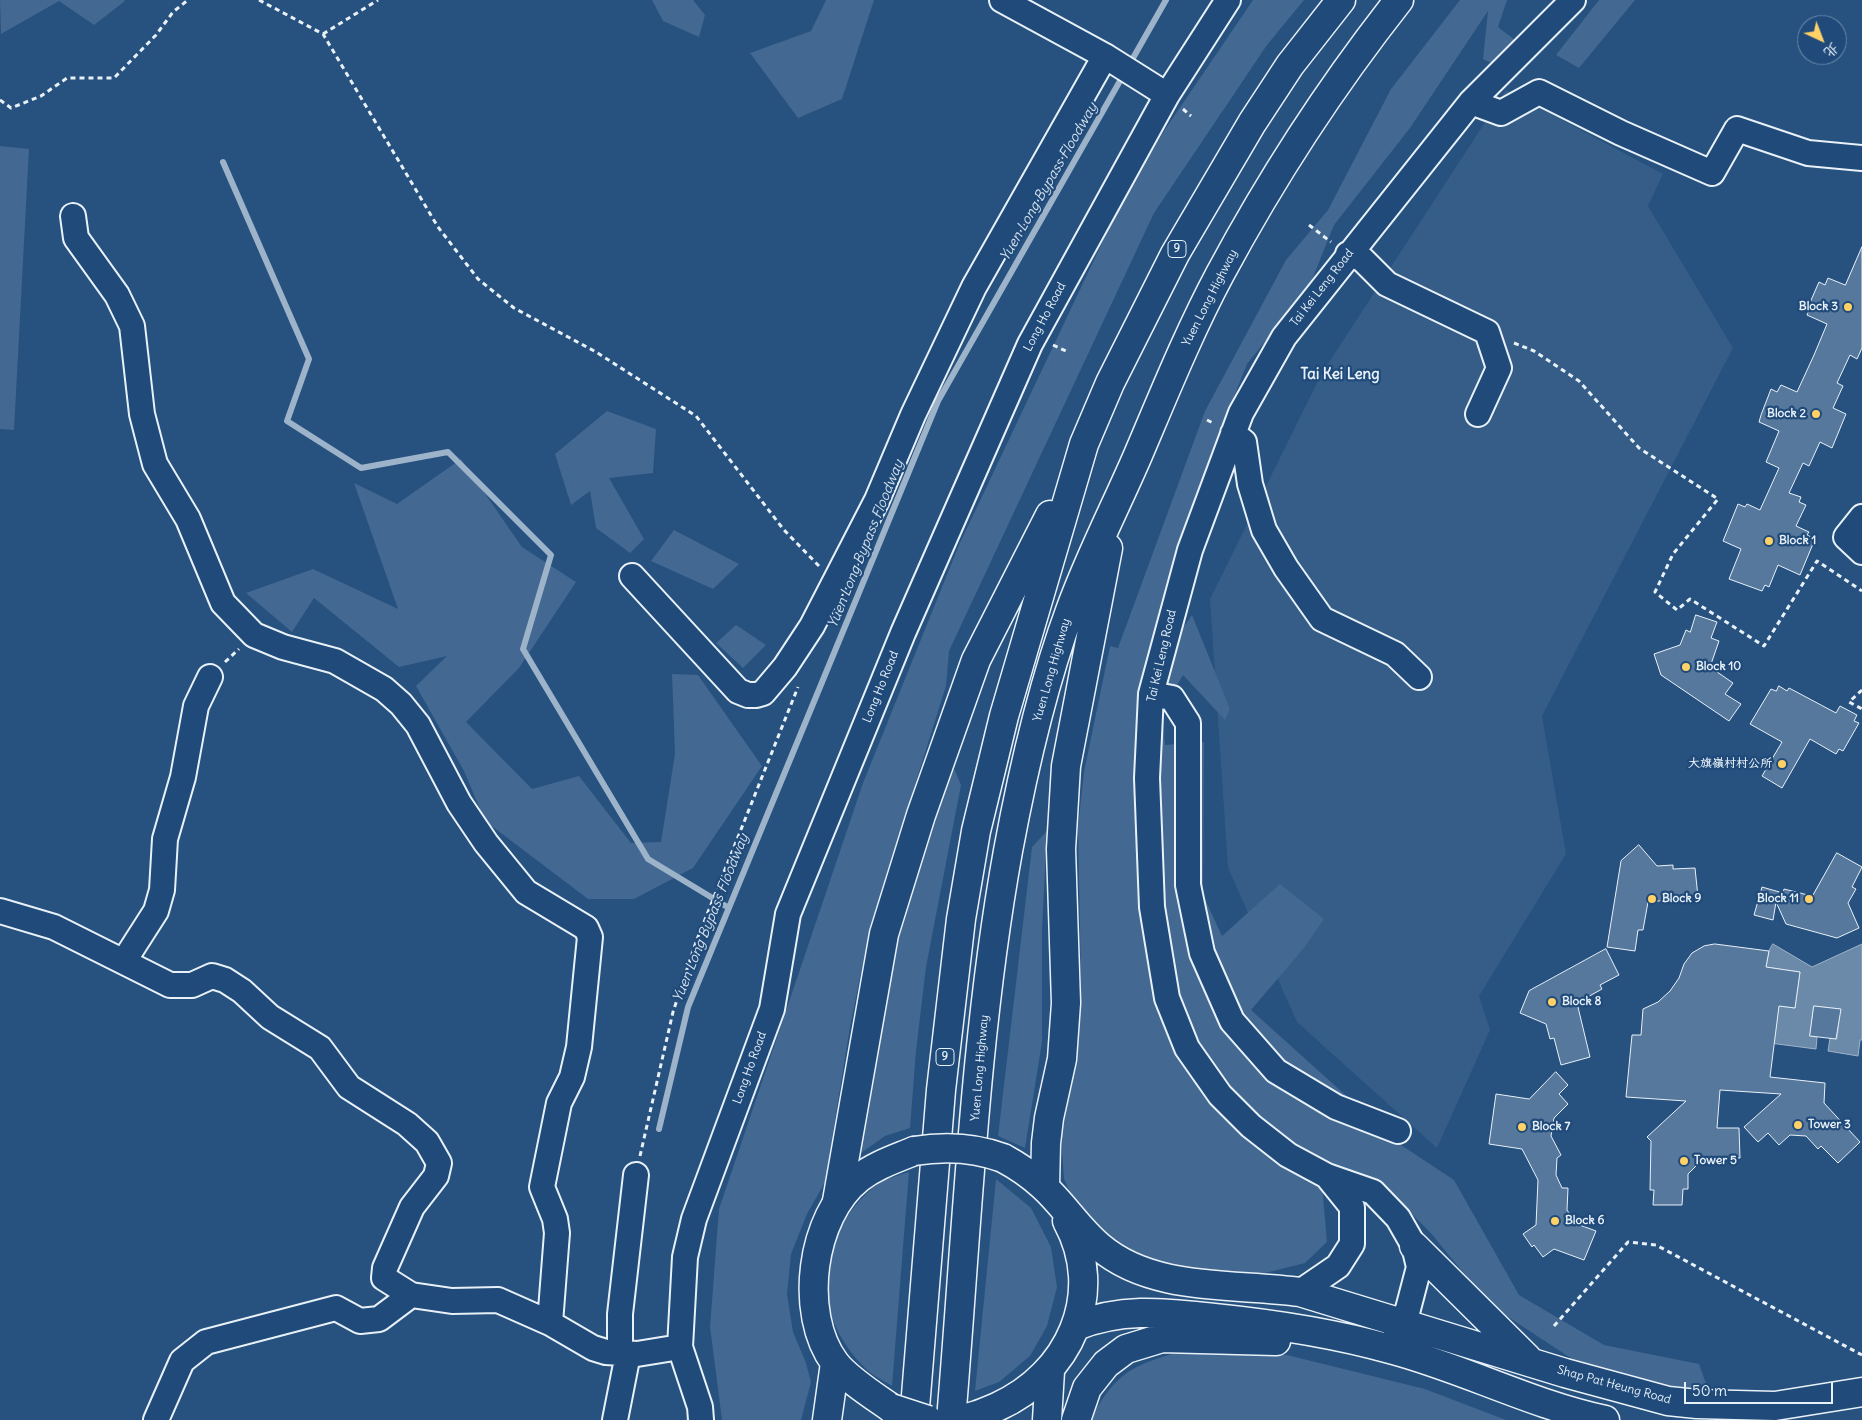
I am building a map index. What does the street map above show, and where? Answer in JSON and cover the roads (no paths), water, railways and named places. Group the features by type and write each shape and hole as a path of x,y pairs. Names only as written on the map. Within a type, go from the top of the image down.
{"main road":[{"name":"9","path":"903,1414 961,919 976,831 1000,734 1084,444 1114,375 1175,254 1252,123 1290,66 1341,0"},
{"name":"Yuen Long Highway","path":"961,1419 984,1024 1009,849 1036,725 1055,654 1071,607 1185,346 1219,275 1296,146 1399,0"},
{"path":"928,1420 903,1414 835,1363 823,1341 814,1308 813,1275 820,1242 837,1201 884,934 918,824 976,660 1084,444"},
{"path":"1052,1195 1046,1143 1049,1118 1062,1059 1066,1003 1061,849 1066,766 1116,507"},
{"path":"837,1201 858,1179 876,1166 914,1151 956,1148 986,1152 1003,1158 1024,1170 1052,1195 1072,1228 1080,1253 1083,1282 1076,1326 1063,1354 1050,1371 1011,1401 961,1419"},
{"name":"Shap Pat Heung Road","path":"1052,1195 1084,1234 1102,1249 1142,1272 1189,1282 1259,1286 1300,1292 1565,1373 1668,1402 1775,1406 1862,1392"},
{"path":"1414,1246 1530,1361"},
{"path":"1076,1326 1096,1318 1119,1313 1175,1314 1248,1322 1390,1349 1548,1405 1605,1420"},
{"path":"1076,1420 1087,1388 1106,1364 1126,1349 1162,1338 1362,1343"},
{"path":"827,1420 835,1363"},
{"path":"1047,1420 1050,1371"}],"street":[{"path":"1002,0 1105,56 1163,92"},
{"name":"Long Ho Road","path":"702,1420 700,1407 680,1347 685,1257 694,1219 772,1009 788,914 903,633 1030,344 1163,92 1228,0"},
{"name":"Tai Kei Leng Road","path":"1390,1349 1402,1324 1417,1281 1419,1267 1414,1246 1398,1218 1373,1192 1327,1176 1288,1155 1251,1126 1220,1095 1187,1048 1167,998 1152,906 1147,778 1151,694 1190,550 1233,433 1241,413 1284,336 1471,102 1573,0"},
{"path":"632,576 738,691 756,695 763,693 785,667 812,626 833,580 877,500 912,415 974,287 1105,56"},
{"path":"1471,102 1501,113 1536,92 1542,92 1621,133 1712,174 1737,129 1808,153 1862,158"},
{"path":"73,216 76,238 117,295 132,326 142,414 155,464 188,518 223,603 254,635 284,647 336,660 384,689 401,704 418,725 459,803 486,843 526,892 586,928 590,937 579,1047 572,1077 559,1104 542,1187 555,1219 557,1232 550,1323"},
{"path":"1348,254 1362,259 1387,284 1463,323 1487,332 1499,368 1478,414"},
{"path":"1233,433 1244,442 1250,484 1264,530 1286,568 1322,618 1395,654 1419,677"},
{"path":"1862,517 1846,537 1862,552"},
{"path":"124,961 156,911 162,890 167,832 183,777 196,706 210,677"},
{"path":"1151,694 1172,698 1188,723 1188,885 1202,953 1232,1021 1276,1071 1336,1107 1398,1131"},
{"path":"0,911 54,927 170,985 192,985 212,976 225,980 242,991 270,1017 320,1048 349,1087 407,1124 427,1142 439,1163 436,1176 412,1207 384,1268 384,1278 411,1295 452,1301 498,1300 550,1323 593,1348 637,1354 680,1347"},
{"path":"615,1420 624,1353 620,1314 636,1175"},
{"path":"1300,1292 1338,1266 1352,1244 1352,1207 1327,1176"},
{"path":"156,1420 182,1361 206,1342 336,1308 360,1321 379,1319 411,1295"}],"waterway":[{"name":"Yuen Long Bypass Floodway","path":"659,1129 688,1007 938,401 1166,0"},
{"path":"223,162 309,359 287,421 361,468 448,452 551,555 523,649 648,859 729,908"}],"place":[{"name":"Block 3","path":"1848,307"},
{"name":"Block 2","path":"1816,414"},
{"name":"Block 1","path":"1769,541"},
{"name":"Block 10","path":"1686,667"},
{"name":"大旗嶺村村公所","path":"1782,764"},
{"name":"Block 9","path":"1652,899"},
{"name":"Block 11","path":"1809,899"},
{"name":"Block 8","path":"1552,1002"},
{"name":"Tower 3","path":"1798,1125"},
{"name":"Block 7","path":"1522,1127"},
{"name":"Tower 5","path":"1684,1161"},
{"name":"Block 6","path":"1555,1221"}],"district":[{"name":"Tai Kei Leng","path":"1340,375"}]}
